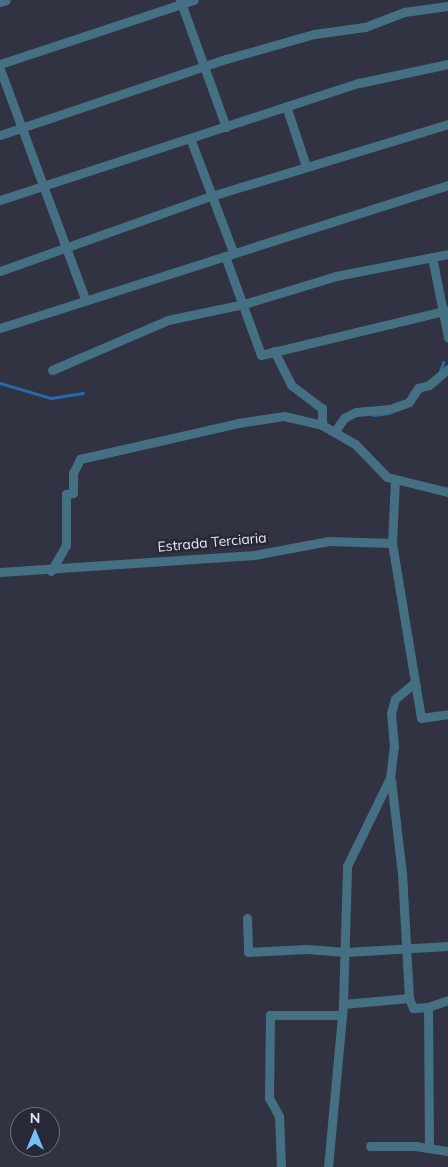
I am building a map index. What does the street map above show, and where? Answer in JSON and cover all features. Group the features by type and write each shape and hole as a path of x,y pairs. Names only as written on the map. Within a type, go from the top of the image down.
{"street":[{"path":"0,2 6,0"},
{"path":"0,64 181,2 194,0"},
{"path":"181,2 226,126"},
{"path":"0,135 205,66 314,34 365,27 404,12 448,6"},
{"path":"0,200 359,83 448,64"},
{"path":"0,69 85,299"},
{"path":"286,106 306,166"},
{"path":"0,271 65,246 213,195 448,124"},
{"path":"190,138 213,195 229,254 261,355 445,310"},
{"path":"0,328 229,254 448,188"},
{"path":"52,370 168,320 244,304 336,276 448,254"},
{"path":"432,256 445,310 448,337"},
{"path":"274,351 291,386 322,408 322,425"},
{"path":"335,431 344,418 356,412 390,409 409,402 418,388 430,385 448,369"},
{"path":"51,571 66,544 66,494 73,492 73,473 80,459 271,417 295,417 322,425 335,431 395,480 448,492"},
{"path":"395,480 392,542 410,639 414,683 421,718 448,714"},
{"name":"Estrada Terciaria","path":"0,572 51,571 254,555 330,541 392,542"},
{"path":"414,683 395,699 391,713 394,748 390,778 402,874 409,998 414,1008 428,1007 448,1000"},
{"path":"328,1167 343,1004 347,866 390,778"},
{"path":"247,918 248,952 289,948 346,952 406,950 448,946"},
{"path":"343,1004 409,998"},
{"path":"428,1007 430,1148"},
{"path":"281,1167 278,1116 269,1098 270,1015 342,1015"},
{"path":"370,1146 430,1148 448,1151"}],"waterway":[{"path":"440,371 443,363"},
{"path":"0,383 51,398 83,393"},
{"path":"373,415 389,413"}]}
